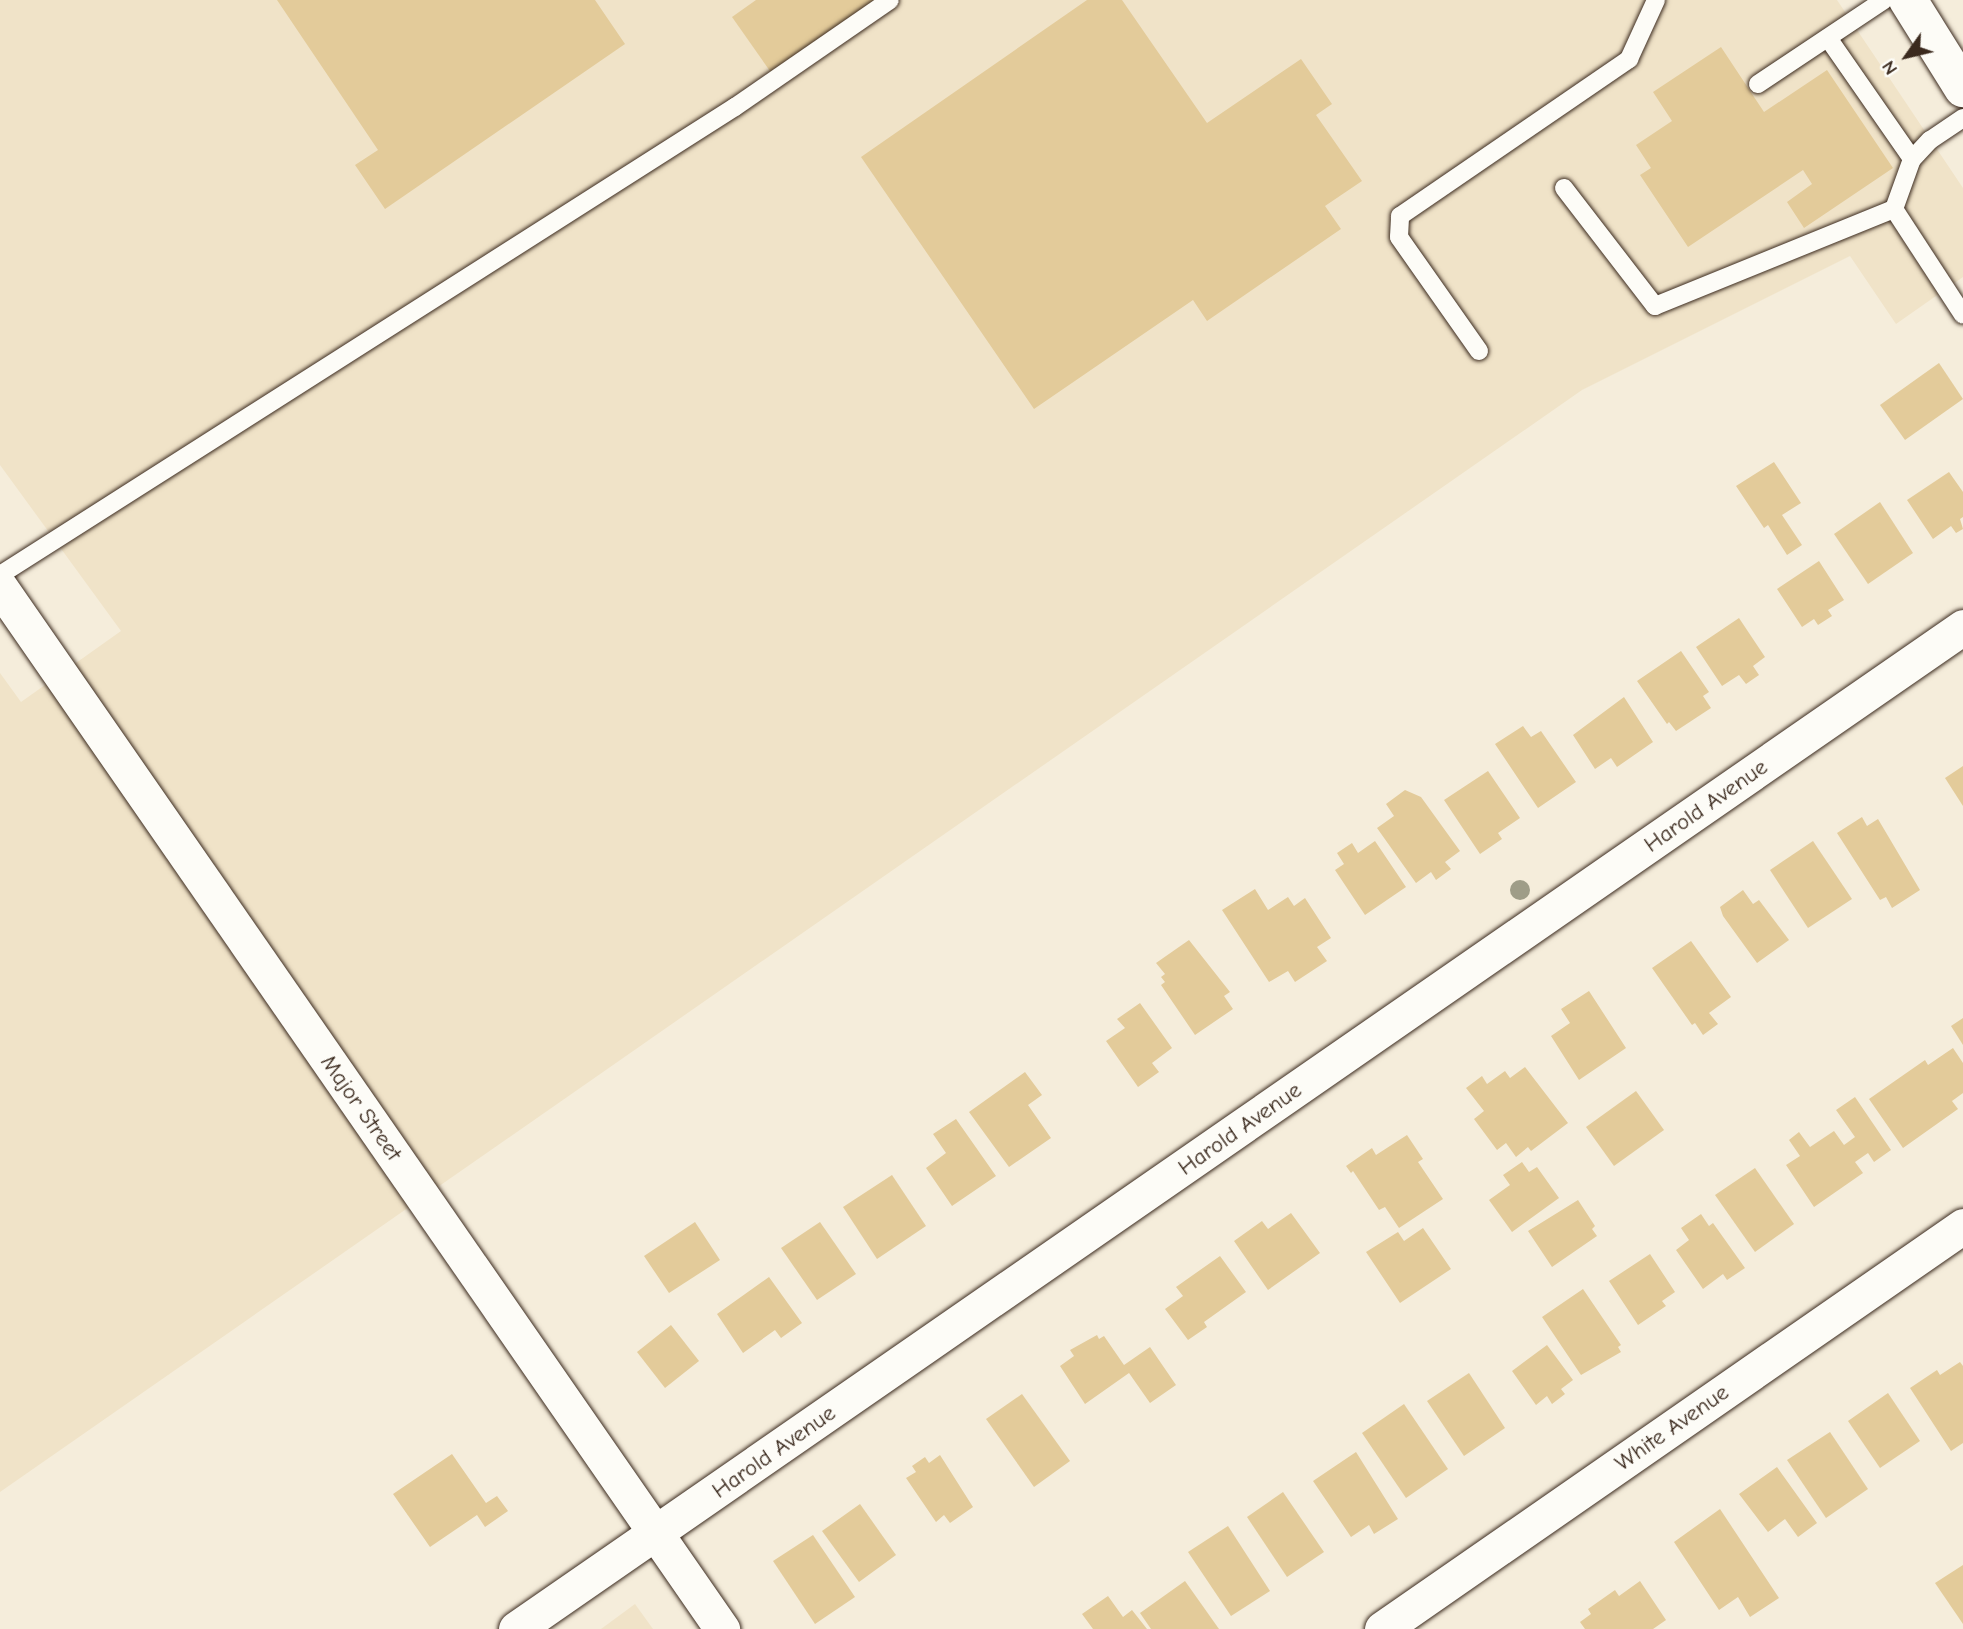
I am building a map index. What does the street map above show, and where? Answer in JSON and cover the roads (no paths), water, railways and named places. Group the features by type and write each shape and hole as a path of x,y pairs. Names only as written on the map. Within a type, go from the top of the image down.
{"main road":[{"path":"1908,0 1959,74"}],"street":[{"name":"Major Street","path":"0,587 722,1629"},
{"name":"Harold Avenue","path":"516,1629 1963,627"},
{"name":"White Avenue","path":"1382,1629 1963,1226"}],"lane":[{"path":"0,575 723,114 890,0"},
{"path":"1479,351 1399,237 1400,216 1629,59 1656,0"},
{"path":"1758,84 1884,0"},
{"path":"1828,38 1912,159"},
{"path":"1564,188 1655,306 1894,209 1912,159 1930,140 1963,118"},
{"path":"1894,209 1963,315"}]}
